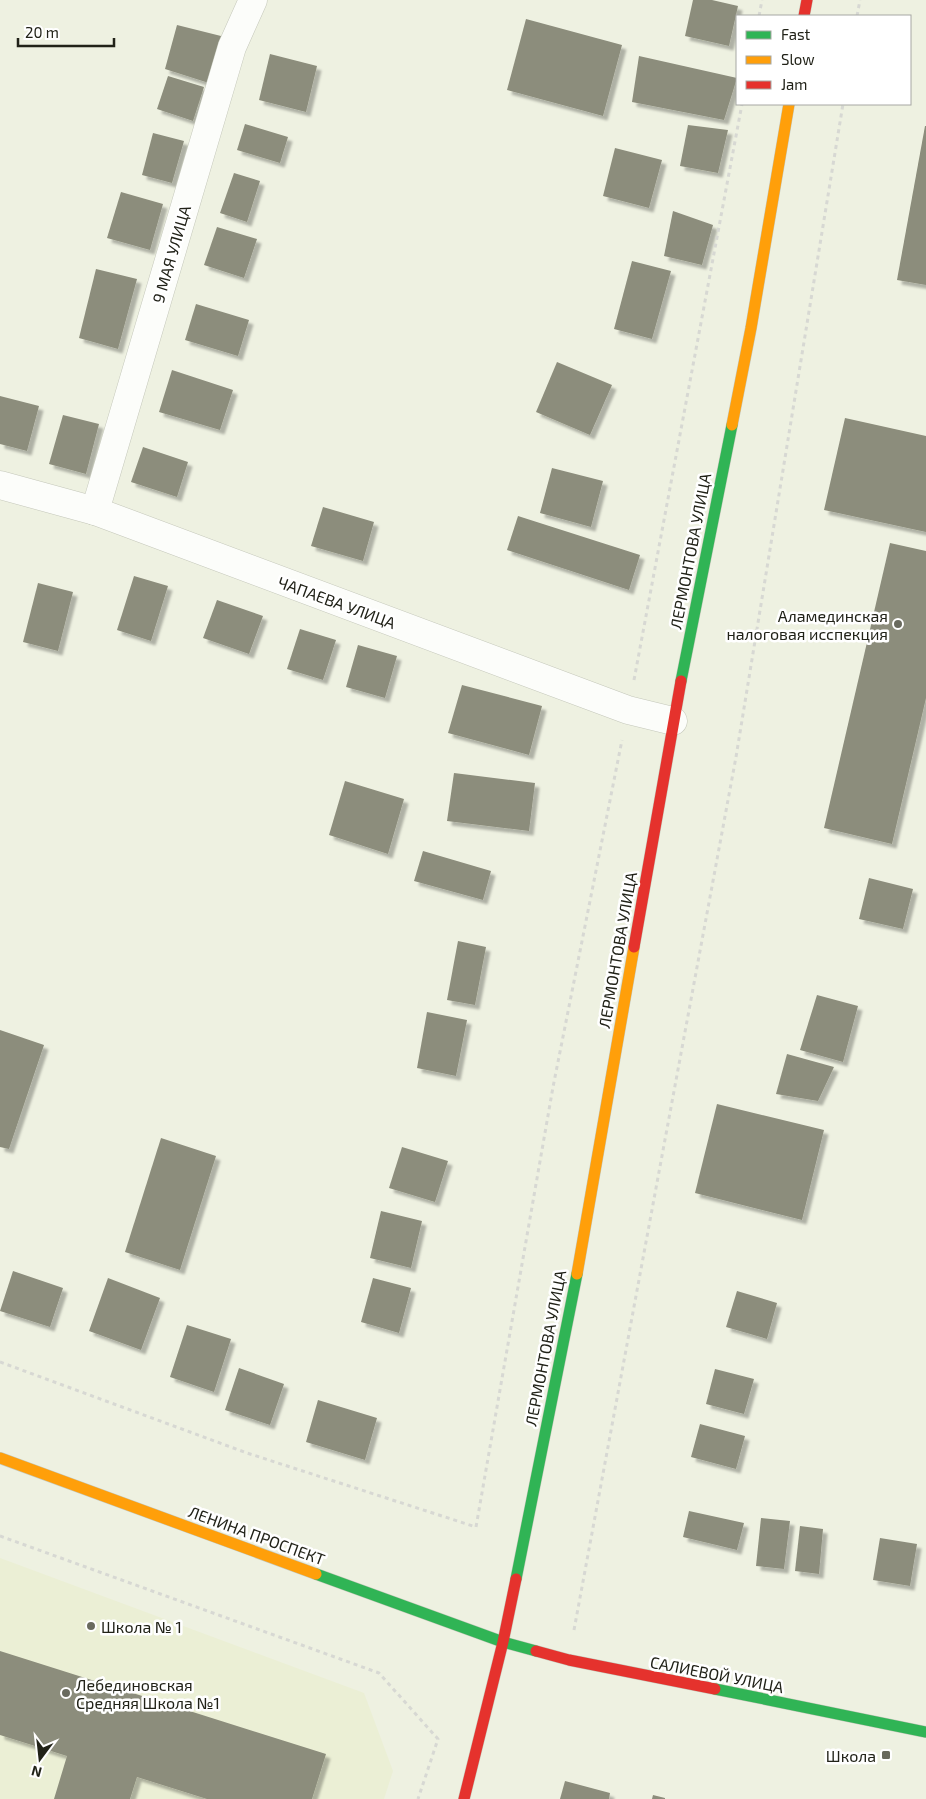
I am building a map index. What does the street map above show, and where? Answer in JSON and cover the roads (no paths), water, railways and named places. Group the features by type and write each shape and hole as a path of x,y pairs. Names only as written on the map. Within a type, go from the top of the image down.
{"main road":[{"path":"804,15 807,0"},
{"name":"ЛЕРМОНТОВА УЛИЦА","path":"464,1799 503,1642 583,1243 673,721 751,328 789,105"},
{"name":"ЛЕНИНА ПРОСПЕКТ","path":"0,1458 503,1642"},
{"name":"САЛИЕВОЙ УЛИЦА","path":"503,1642 569,1660 926,1732"}],"street":[{"name":"9 МАЯ УЛИЦА","path":"94,511 232,47 252,0"},
{"name":"ЧАПАЕВА УЛИЦА","path":"0,485 94,511 628,710 673,721"}],"place":[{"name":"Аламединская налоговая исспекция","path":"898,624"},
{"name":"Школа № 1","path":"91,1626"},
{"name":"Лебединовская Средняя Школа №1","path":"66,1693"},
{"name":"Школа","path":"886,1755"}]}
